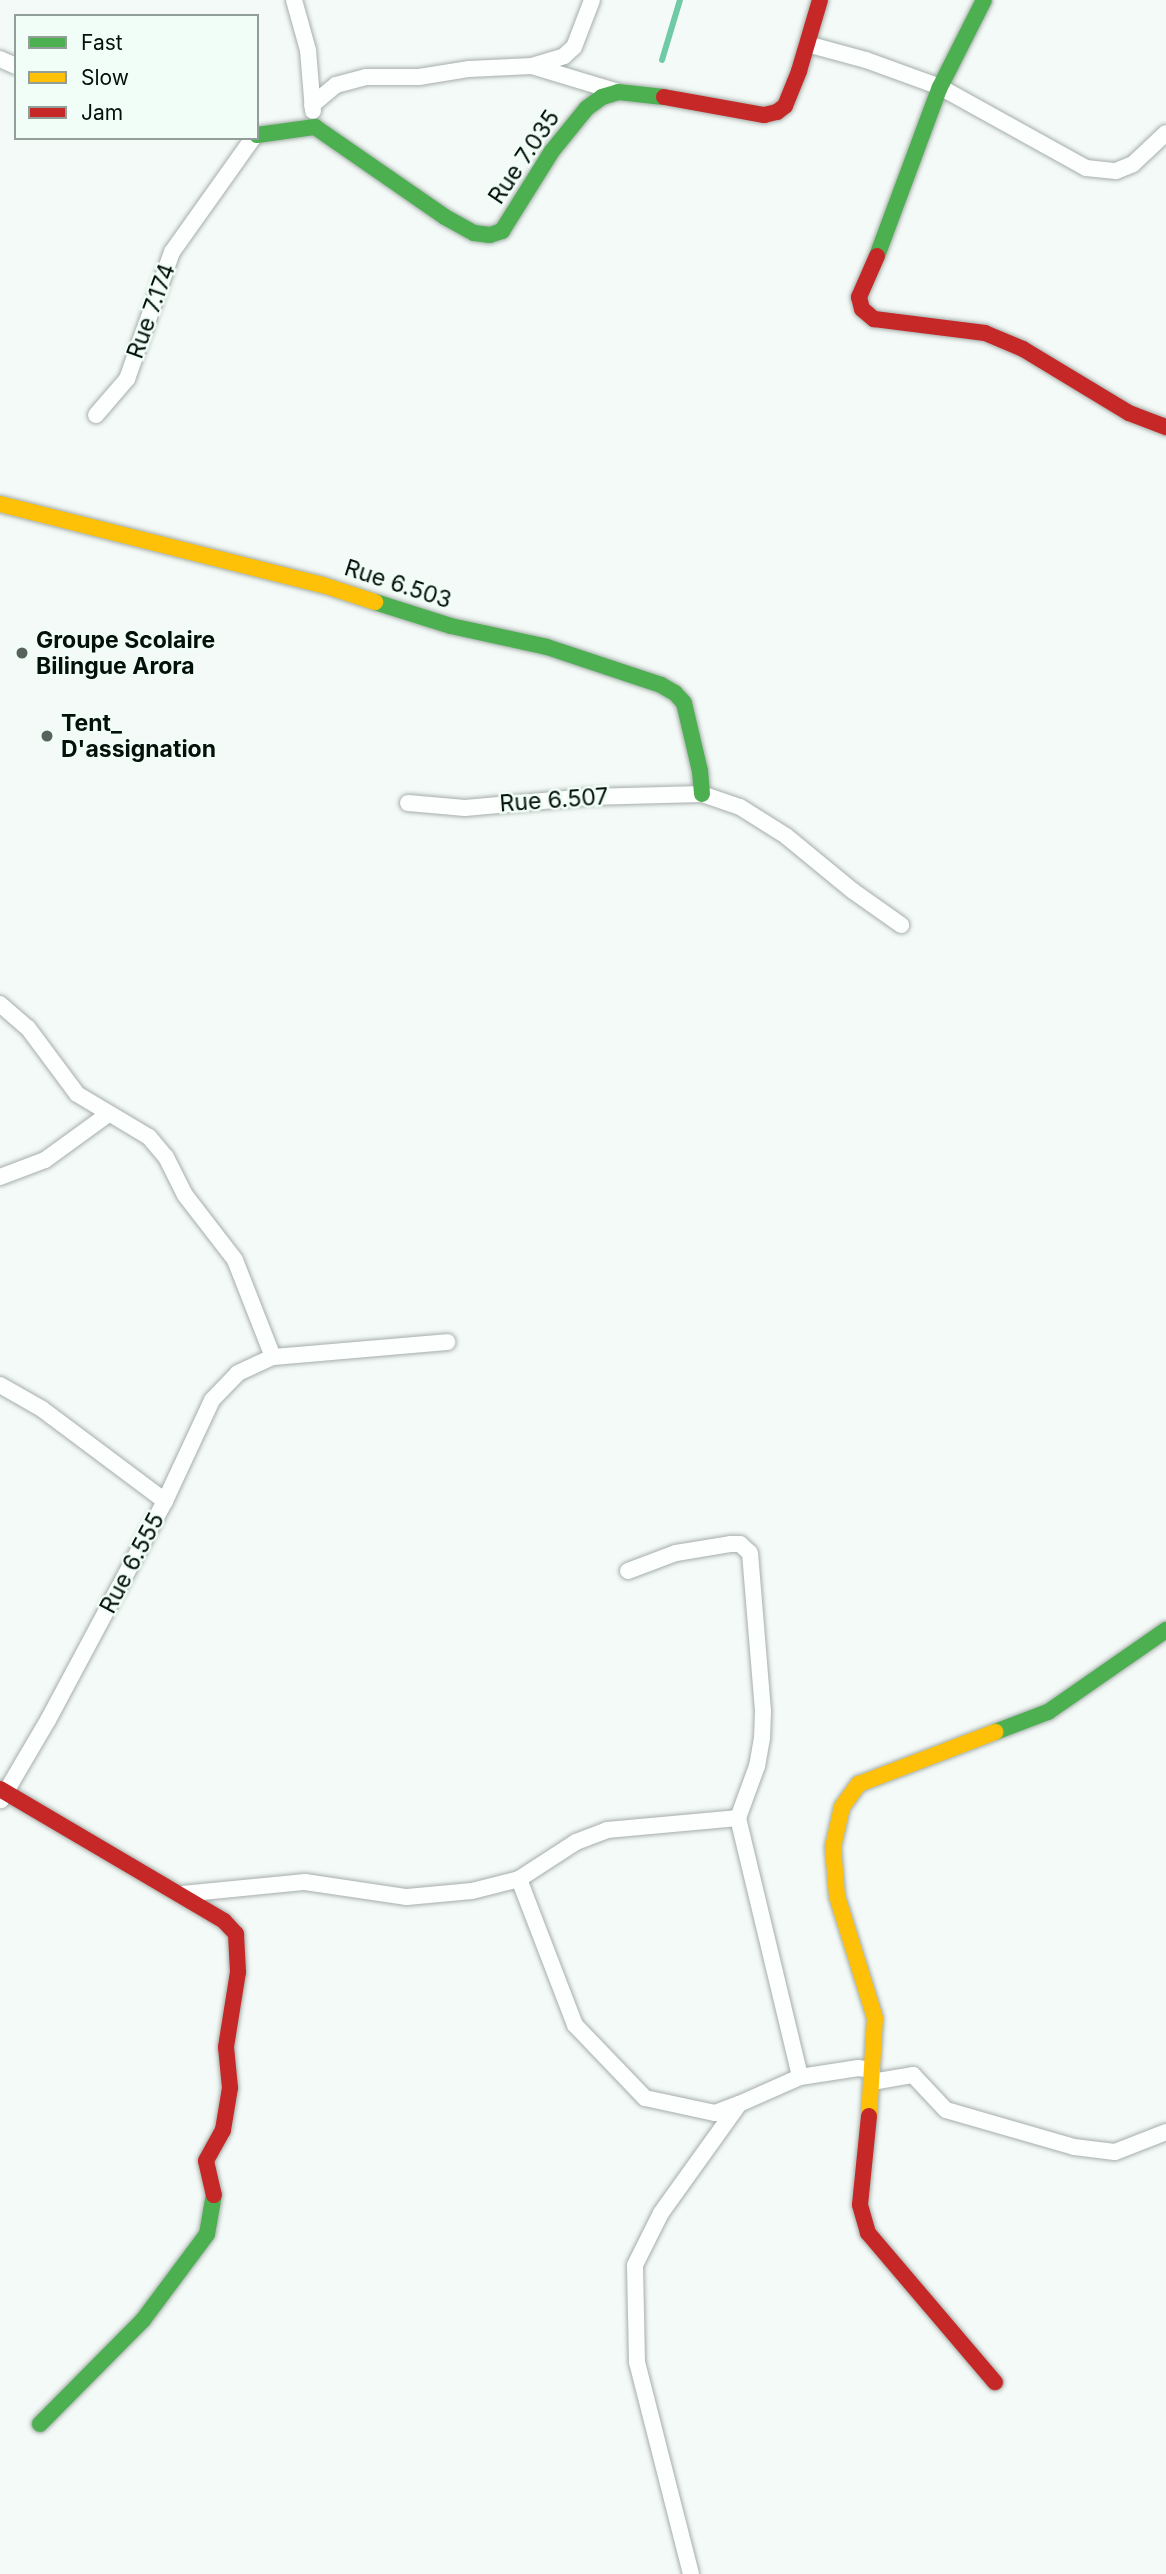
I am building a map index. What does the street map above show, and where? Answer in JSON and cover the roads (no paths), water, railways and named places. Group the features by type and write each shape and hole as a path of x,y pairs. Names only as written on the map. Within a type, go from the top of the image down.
{"street":[{"path":"259,135 315,127 308,50 294,0"},
{"path":"310,82 336,85 366,77 419,77 469,68 532,66 564,56 574,47 592,0"},
{"path":"532,66 618,92 698,101 764,115 777,112 785,106 820,0"},
{"path":"984,0 940,87 888,230 859,297 862,309 874,319 985,333 1023,349 1129,414 1166,427"},
{"path":"807,44 866,60 940,87 1086,169 1116,171 1133,164 1166,133"},
{"path":"312,105 336,85"},
{"name":"Rue 7.035","path":"315,127 445,217 474,233 490,236 502,231 552,150 587,108 602,97 618,92"},
{"name":"Rue 7.174","path":"96,415 127,379 172,252 252,140"},
{"name":"Rue 6.503","path":"0,504 323,584 451,626 547,647 662,685 675,692 684,703 700,771 702,794"},
{"name":"Rue 6.507","path":"408,803 466,808 624,795 702,794 740,807 786,836 853,891 901,925"},
{"path":"0,1004 27,1028 77,1094 107,1115 149,1137 166,1157 185,1195 235,1260 274,1357"},
{"path":"0,1177 44,1160 107,1115"},
{"path":"166,1501 212,1400 238,1373 274,1357 447,1342"},
{"name":"Rue 6.555","path":"0,1385 42,1409 166,1501 2,1794"},
{"path":"628,1571 676,1553 731,1544 740,1544 750,1553 763,1711 762,1738 757,1766 737,1818 800,2077"},
{"path":"995,2382 868,2233 860,2205 875,2018 837,1896 833,1847 842,1807 859,1784 885,1772 1048,1712 1166,1630"},
{"path":"2,1794 182,1894 224,1921 236,1934 238,1972 226,2048 230,2088 223,2130 206,2161 214,2196 207,2234 143,2320 40,2424"},
{"path":"182,1894 305,1882 407,1897 472,1891 519,1879 576,1842 607,1830 737,1818"},
{"path":"519,1879 575,2025 645,2098 715,2113 800,2077 858,2068 872,2076 913,2075 946,2110 1074,2147 1115,2152 1166,2132"},
{"path":"691,2574 637,2362 635,2264 661,2213 739,2104"}],"waterway":[{"path":"662,60 680,0"}],"place":[{"name":"Groupe Scolaire Bilingue Arora","path":"22,653"},
{"name":"Tent_ D'assignation","path":"47,736"}]}
